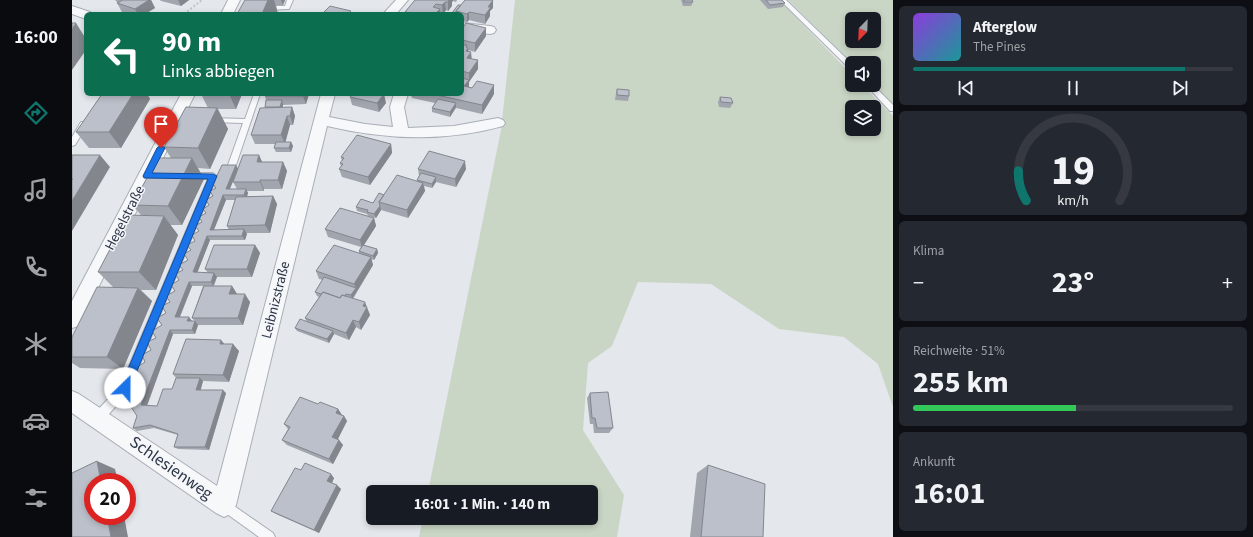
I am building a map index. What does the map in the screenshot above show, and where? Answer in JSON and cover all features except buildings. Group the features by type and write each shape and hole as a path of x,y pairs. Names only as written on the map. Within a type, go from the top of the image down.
{"street":[{"path":"391,12 402,0"},
{"path":"72,10 84,14"},
{"path":"464,27 490,30"},
{"name":"Hegelstraße","path":"72,320 179,120 187,96"},
{"name":"Leibnizstraße","path":"224,505 327,96"},
{"path":"400,96 397,107 401,133"},
{"path":"321,120 360,128 401,133 473,129 498,123"},
{"name":"Schlesienweg","path":"72,401 224,505"}],"lane":[{"path":"258,8 287,8 290,0"},
{"path":"783,0 845,61"},
{"path":"876,92 893,109"},
{"path":"232,165 257,96"},
{"path":"72,143 88,118"},
{"path":"205,120 248,121"},
{"path":"98,418 125,388 213,176 184,176"},
{"name":"Schlesienweg","path":"224,505 269,537"}],"path":[{"path":"187,12 202,0"}],"green space":[{"path":"515,0 779,0 845,68 845,92 869,92 877,100 845,100 845,136 881,136 881,104 893,116 893,407 878,364 844,337 779,329 711,284 638,282 612,346 588,363 583,430 624,495 617,537 419,537 422,525 598,525 598,485 429,485 501,130"},
{"path":"788,0 893,0 893,104 881,92 881,56 845,56"}],"route":[{"path":"125,388 213,176 147,176 161,148"}]}
